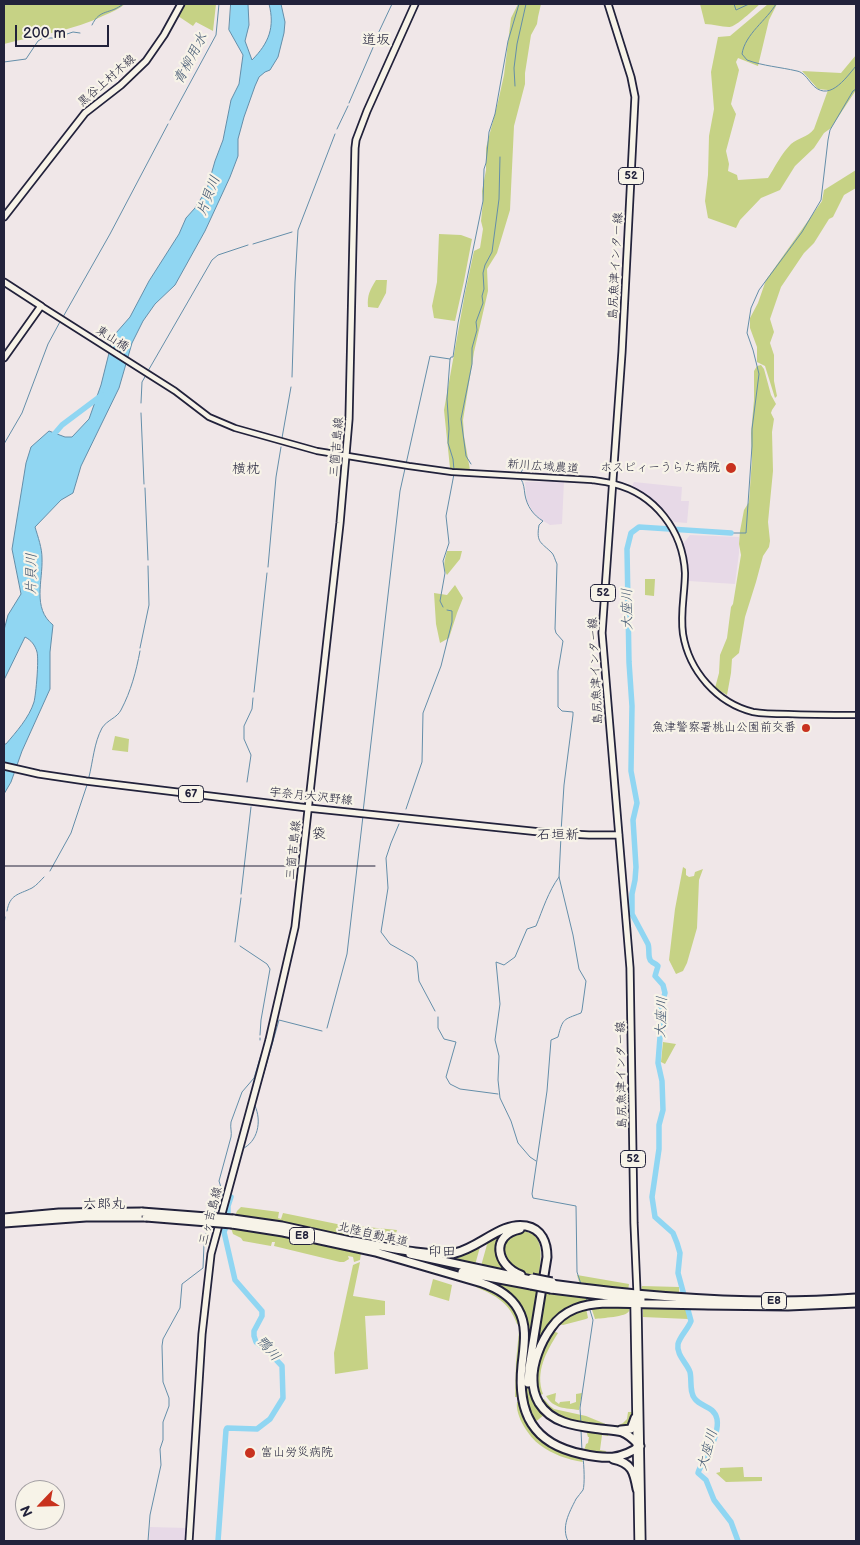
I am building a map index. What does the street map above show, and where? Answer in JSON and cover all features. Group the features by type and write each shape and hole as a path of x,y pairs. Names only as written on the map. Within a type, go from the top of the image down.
{"highway":[{"name":"北陸自動車道","path":"4,1218 68,1212 144,1214 282,1226 531,1281 622,1299 678,1302"},
{"name":"北陸自動車道","path":"4,1223 144,1214"},
{"name":"北陸自動車道","path":"233,1222 470,1274 531,1281"},
{"path":"353,1241 444,1254 467,1250 512,1226 527,1226 539,1232 546,1243 547,1258 529,1368 528,1384 535,1403 552,1417 572,1424 625,1433 637,1445 624,1456 591,1456 568,1451 539,1434 532,1425 523,1404 521,1382 524,1325 521,1314 512,1300 497,1289 477,1281 372,1251"},
{"path":"523,1404 524,1382 544,1251 540,1239 533,1233 522,1229 514,1230 507,1234 501,1243 501,1258 513,1272 531,1281"},
{"name":"北陸自動車道","path":"551,1285 678,1302"},
{"name":"E8","path":"692,1303 856,1298"},
{"path":"552,1417 544,1410 536,1398 532,1383 533,1373 543,1342 553,1325 562,1316 577,1308 596,1304 692,1303"},
{"name":"E8","path":"692,1303 780,1306 856,1303"},
{"path":"615,1430 631,1429 636,1418"},
{"path":"608,1457 630,1467 637,1489"}],"main road":[{"name":"黒谷上村木線","path":"4,217 85,113 121,85 146,60 164,35 181,4"},
{"name":"三箇吉島線","path":"298,903 350,419 355,148 367,111 415,4"},
{"name":"島尻魚津インター線","path":"608,4 631,77 635,97 622,352 602,633 630,971 635,1291"},
{"path":"4,282 41,306 4,358"},
{"name":"宇奈月大沢野線","path":"4,766 67,779 308,808 550,833 619,834"},
{"name":"三ヶ吉島線","path":"189,1541 202,1334 211,1254 287,970 298,903"},
{"path":"638,1541 637,1489 637,1445 636,1307 636,1418 637,1445 642,1541"}],"street":[{"name":"東山橋","path":"41,306 136,366 198,410 224,424 306,448 345,456"},
{"name":"新川広域農道","path":"345,456 454,472 592,480 613,483 635,492 656,506 675,533 685,572 682,615 683,634 693,663 707,684 722,698 754,712 856,715"}],"shaded area":[{"path":"564,481 562,524 550,525 533,512 527,501 525,482"},
{"path":"634,482 682,487 681,501 689,501 687,523 674,522 648,496 632,486"},
{"path":"690,535 739,537 735,584 689,581 683,544"},
{"path":"150,1527 187,1528 186,1541 149,1541"}],"green space":[{"path":"4,4 125,4 113,12 80,25 4,44"},
{"path":"185,4 216,4 213,31 196,22 193,26 178,16"},
{"path":"518,4 541,4 537,24 531,35 525,84 514,126 510,210 497,253 487,269 488,291 474,352 463,420 470,470 450,468 444,410 474,251 480,248 483,229 481,221 482,191 486,170 486,148 504,75 511,18"},
{"path":"700,4 760,4 732,27 729,27 705,24"},
{"path":"768,4 777,4 769,20 758,66 738,58 736,62 739,70 731,104 736,114 726,151 729,164 728,171 737,175 738,180 768,178 781,156 791,144 814,129 828,90 818,89 802,71 841,73 856,55 856,90 831,128 824,133 814,148 795,166 780,190 761,198 740,220 736,228 708,218 705,201 709,136 714,109 711,72 718,37 730,36"},
{"path":"856,170 856,188 844,195 833,217 829,219 814,243 804,253 781,287 770,319 774,332 770,343 774,355 774,381 777,396 775,398 765,366 757,362 757,347 750,328 750,318 758,303 766,280 822,201 824,190"},
{"path":"439,234 461,235 472,239 455,321 434,318 432,306 437,282"},
{"path":"376,280 387,280 386,293 378,308 368,307 369,293"},
{"path":"761,365 776,404 771,413 774,419 772,432 773,471 768,522 770,541 769,547 763,556 745,617 739,653 732,659 727,695 715,688 719,673 720,655 727,638 741,555 739,544 740,531 744,510 749,502 754,371 757,366"},
{"path":"447,551 462,551 460,559 447,575 444,566"},
{"path":"645,579 655,579 654,596 645,595"},
{"path":"455,585 463,598 449,638 440,643 436,624 434,593 447,595"},
{"path":"115,736 129,739 128,752 112,750"},
{"path":"683,867 686,869 686,875 689,877 694,876 695,872 703,869 699,880 697,928 687,963 683,971 676,974 669,960 675,909"},
{"path":"663,1042 676,1044 665,1064 661,1062"},
{"path":"241,1207 279,1212 278,1218 281,1219 283,1213 337,1224 397,1230 393,1244 235,1216"},
{"path":"231,1228 361,1253 360,1260 354,1262 353,1257 348,1256 349,1259 340,1262 274,1246 275,1242 272,1242 271,1246 243,1241 233,1234"},
{"path":"510,1229 498,1257 509,1273 481,1266 488,1241"},
{"path":"519,1231 528,1232 538,1240 541,1253 539,1275 518,1271 503,1256 506,1240"},
{"path":"480,1247 475,1265 431,1256 465,1252"},
{"path":"360,1262 353,1296 385,1301 385,1315 365,1316 368,1369 335,1374 334,1353 353,1265"},
{"path":"577,1275 629,1284 628,1291 579,1282"},
{"path":"433,1279 452,1285 449,1301 429,1295"},
{"path":"482,1280 537,1290 525,1358 520,1307"},
{"path":"477,1283 492,1289 512,1303 522,1326 517,1324 506,1305 496,1297 476,1287"},
{"path":"642,1286 679,1287 679,1294 641,1292"},
{"path":"545,1292 621,1302 583,1304 544,1335 530,1382"},
{"path":"591,1307 629,1307 629,1310 627,1313 619,1316 595,1319"},
{"path":"586,1308 588,1318 563,1325 557,1324 565,1317"},
{"path":"643,1308 686,1309 688,1319 643,1317"},
{"path":"522,1330 519,1397 515,1397 519,1331"},
{"path":"553,1331 558,1333 549,1347 543,1362 540,1378 543,1394 538,1396 535,1372 544,1344"},
{"path":"526,1379 532,1398 544,1415 534,1423 526,1402"},
{"path":"556,1393 555,1401 559,1404 560,1402 570,1401 570,1404 576,1402 576,1394 582,1393 579,1410 556,1406 546,1396"},
{"path":"540,1399 544,1399 554,1409 586,1416 608,1425 623,1423 627,1419 628,1412 632,1412 630,1425 622,1429 576,1422 556,1414"},
{"path":"520,1401 539,1436 547,1444 570,1456 581,1458 583,1462 555,1454 536,1441 527,1432 520,1420 517,1402"},
{"path":"586,1430 609,1433 608,1436 602,1435 600,1450 606,1451 605,1454 584,1451 589,1437"},
{"path":"743,1467 744,1477 762,1477 762,1481 726,1482 716,1473 720,1472 720,1468"}],"water":[{"path":"231,4 248,4 249,25 245,41 252,60 263,47 269,34 271,12 269,4 281,4 285,22 278,57 270,70 259,77 255,86 238,139 238,156 205,231 175,285 155,304 143,321 132,343 119,388 81,466 73,493 61,500 35,527 42,554 41,602 43,611 53,625 50,652 50,689 22,751 11,782 4,794 4,744 18,730 32,708 35,698 38,662 35,647 25,637 4,680 4,630 8,615 21,594 12,549 26,463 31,447 49,431 65,437 72,437 89,419 116,333 130,317 149,281 179,234 186,218 207,189 223,140 231,100 239,84 243,55 229,30"}],"waterway":[{"path":"92,25 98,16 114,10 123,4"},
{"name":"青柳用水","path":"170,120 216,35 219,4"},
{"path":"376,38 392,4"},
{"path":"454,470 448,443 447,399 450,359 453,357 458,323 483,201 484,169 489,132 495,114 508,41 519,4"},
{"path":"515,86 514,68 517,44 526,4"},
{"path":"734,4 736,10 749,4"},
{"path":"776,4 747,40 742,54 747,60 799,72 817,89 824,91 836,87 856,66"},
{"path":"4,62 26,59 38,41 43,38 55,38 73,32 80,33"},
{"path":"349,103 375,43"},
{"path":"731,533 746,533 752,429 759,374 747,333 751,308 759,290 802,232 821,200 830,130 856,89"},
{"path":"337,129 348,106"},
{"path":"63,317 110,234 168,124"},
{"path":"292,377 298,230 335,134"},
{"path":"471,464 466,456 461,419 472,364 472,348 477,330 476,322 483,303 483,273 492,252 499,199 500,157"},
{"path":"253,244 292,232"},
{"path":"148,371 212,260 218,255 248,245"},
{"path":"4,444 22,413 48,344 61,320"},
{"path":"363,812 400,491 430,356 450,359"},
{"path":"141,403 142,382 146,375"},
{"path":"282,438 291,387"},
{"name":"片貝川","path":"50,439 62,425 102,395"},
{"path":"141,413 144,484"},
{"path":"268,567 276,477 281,447"},
{"path":"516,461 523,468 521,473"},
{"path":"443,607 440,601 445,573 443,561 449,543 446,516 454,474"},
{"path":"521,479 529,506 533,513 543,521 539,525 539,539 553,554 557,564 555,629 563,641 558,671 558,707 562,711 573,712 564,785 561,832"},
{"path":"145,488 148,560"},
{"name":"大座川","path":"731,533 639,527 631,533 627,549 629,662 632,706 631,771 637,803 633,820 636,867 632,894 632,914 648,944 650,961 658,966 655,976 663,985 665,993 660,1010 663,1027 660,1037 658,1063 662,1081 663,1110 659,1125 659,1149 652,1197 655,1217 673,1233 680,1253 678,1273 691,1321 679,1341 679,1352 690,1372 693,1396 698,1402 710,1409 717,1419 715,1438 698,1473 706,1480 714,1500 731,1522 738,1541"},
{"path":"140,648 149,605 148,566"},
{"path":"254,692 267,573"},
{"path":"406,809 422,762 423,713 441,666 452,622 452,611 447,610"},
{"path":"89,777 99,734 104,725 119,713 125,703 133,681 140,651"},
{"path":"247,782 251,755 244,739 244,726 252,709 253,698"},
{"path":"50,871 71,833 87,785"},
{"path":"241,894 251,807"},
{"path":"327,1028 347,954 363,816"},
{"path":"399,824 386,858 388,888 381,932 390,944 413,957 417,962 419,981 435,1011"},
{"path":"561,836 559,877 579,969 586,981 581,1013 565,1021 561,1026 558,1037 551,1040 547,1091 532,1194 533,1198 576,1206 577,1272 581,1284"},
{"path":"7,911 8,905 13,898 34,887 44,877"},
{"path":"536,1161 518,1143 511,1121 500,1098 498,1080 499,1056 495,1040 500,1004 496,962 504,965 515,957 527,929 536,926 559,877"},
{"path":"235,942 241,898"},
{"path":"4,925 5,917"},
{"path":"240,946 267,964 270,969 260,1035"},
{"path":"438,1017 438,1028 444,1039 456,1042 446,1077 450,1084 460,1089 498,1094"},
{"path":"262,1080 279,1020 322,1031"},
{"path":"213,1215 223,1194 219,1181 231,1137 231,1122 242,1092 254,1078 261,1055"},
{"path":"242,1149 252,1141 257,1130 258,1118 255,1106"},
{"name":"鴨川","path":"218,1541 226,1430 227,1428 257,1429 270,1419 283,1398 282,1366 267,1350 256,1342 254,1336 254,1331 262,1316 262,1311 235,1280 224,1232 228,1221 228,1206 231,1197 223,1194"},
{"path":"148,1541 150,1515 161,1465 160,1449 163,1440 163,1422 169,1406 169,1398 163,1382 163,1339 180,1308 182,1284 203,1268 204,1244 208,1225"},
{"path":"585,1295 588,1303"},
{"path":"581,1424 580,1408 593,1320 589,1307"},
{"path":"581,1430 582,1451"},
{"path":"568,1541 565,1530 567,1520 576,1499 584,1487 583,1458"}],"railway":[{"path":"4,866 375,866"}],"place":[{"name":"ホスピィーうらた病院","path":"731,468"},
{"name":"魚津警察署桃山公園前交番","path":"806,728"},
{"name":"富山労災病院","path":"250,1453"}],"district":[{"name":"道坂","path":"376,40"},
{"name":"横枕","path":"246,469"},
{"name":"袋","path":"319,834"},
{"name":"石垣新","path":"558,835"},
{"name":"六郎丸","path":"104,1204"},
{"name":"印田","path":"442,1252"}]}
